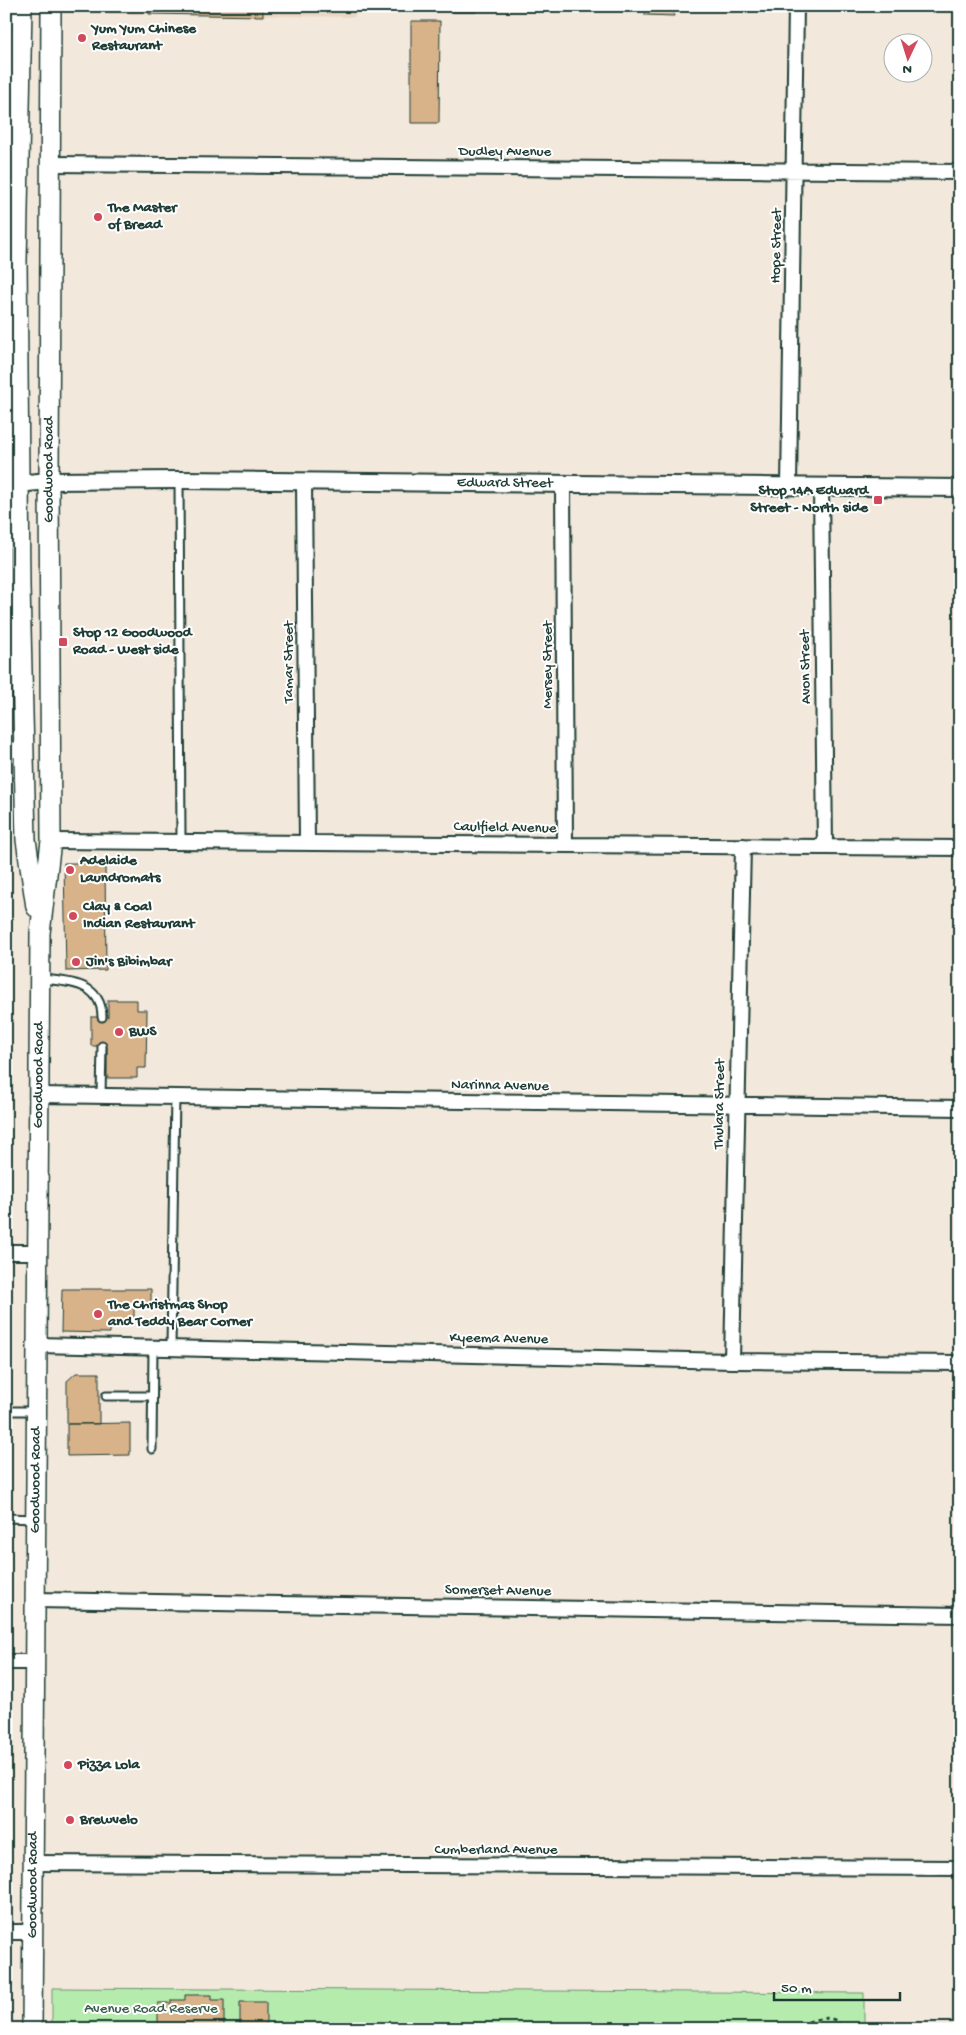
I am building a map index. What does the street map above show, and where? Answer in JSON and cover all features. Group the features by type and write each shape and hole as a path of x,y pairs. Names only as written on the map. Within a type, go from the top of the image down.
{"main road":[{"name":"Goodwood Road","path":"22,6 12,261 18,423 13,485 20,578 15,750 40,933"},
{"name":"Goodwood Road","path":"32,2029 40,933 51,841 49,481 51,6"},
{"path":"6,442 18,423"},
{"path":"6,553 20,578"}],"street":[{"name":"Hope Street","path":"789,486 796,6"},
{"name":"Dudley Avenue","path":"51,164 960,172"},
{"name":"Edward Street","path":"13,485 49,481 179,480 960,488"},
{"name":"Tamar Street","path":"304,482 307,842"},
{"name":"Mersey Street","path":"563,484 565,845"},
{"name":"Avon Street","path":"820,486 825,847"},
{"name":"Caulfield Avenue","path":"51,841 960,848"},
{"name":"Thulara Street","path":"732,1361 743,846"},
{"name":"Narinna Avenue","path":"39,1095 960,1108"},
{"path":"6,1252 38,1252"},
{"name":"Kyeema Avenue","path":"37,1345 732,1361 960,1363"},
{"name":"Somerset Avenue","path":"35,1600 960,1615"},
{"path":"6,1662 35,1662"},
{"name":"Cumberland Avenue","path":"33,1863 960,1868"},
{"path":"6,1932 33,1932"}],"lane":[{"path":"179,480 181,841"},
{"path":"40,979 73,981 92,990 102,1010 102,1017"},
{"path":"101,1096 102,1046"},
{"path":"171,1347 175,1096"},
{"path":"152,1449 153,1347"},
{"path":"106,1396 152,1396"},
{"path":"6,1411 37,1411"},
{"path":"6,1518 36,1519"}],"path":[{"path":"785,2029 829,2018 837,2021 842,2029"}],"shaded area":[{"path":"70,6 355,6 355,17 70,13"},
{"path":"6,1275 9,1275 8,1526 6,1526"}],"green space":[{"name":"Avenue Road Reserve","path":"52,1988 864,1993 864,2029 52,2029"}],"building":[{"path":"149,6 263,6 263,16 149,14"},
{"path":"453,6 477,6 476,12 453,12"},
{"path":"646,6 674,6 674,16 645,15"},
{"path":"411,21 440,21 439,123 411,123"},
{"path":"64,863 105,863 106,970 66,971"},
{"name":"BWS","path":"108,1000 137,1000 137,1010 147,1010 146,1068 137,1068 137,1078 107,1078 107,1046 91,1046 91,1017 108,1017"},
{"name":"The Christmas Shop and Teddy Bear Corner","path":"62,1289 151,1289 151,1306 134,1306 134,1323 110,1322 110,1333 61,1332"},
{"name":"The Christmas Shop and Teddy Bear Corner","path":"76,1373 99,1373 99,1424 67,1424 67,1381"},
{"path":"130,1423 130,1455 67,1456 67,1424"},
{"path":"185,1995 211,1995 211,2000 224,2000 224,2029 158,2029 158,2003 171,2003 171,2000 185,2000"},
{"path":"240,2002 266,2002 266,2028 240,2028"}],"place":[{"name":"Yum Yum Chinese Restaurant","path":"82,38"},
{"name":"The Master of Bread","path":"98,217"},
{"name":"Stop 14A Edward Street - North side","path":"878,500"},
{"name":"Stop 12 Goodwood Road - West side","path":"63,642"},
{"name":"Adelaide Laundromats","path":"70,870"},
{"name":"Clay & Coal Indian Restaurant","path":"73,916"},
{"name":"Jin's Bibimbar","path":"76,962"},
{"name":"BWS","path":"119,1032"},
{"name":"The Christmas Shop and Teddy Bear Corner","path":"98,1314"},
{"name":"Pizza Lola","path":"68,1765"},
{"name":"Brewvelo","path":"70,1820"}]}
